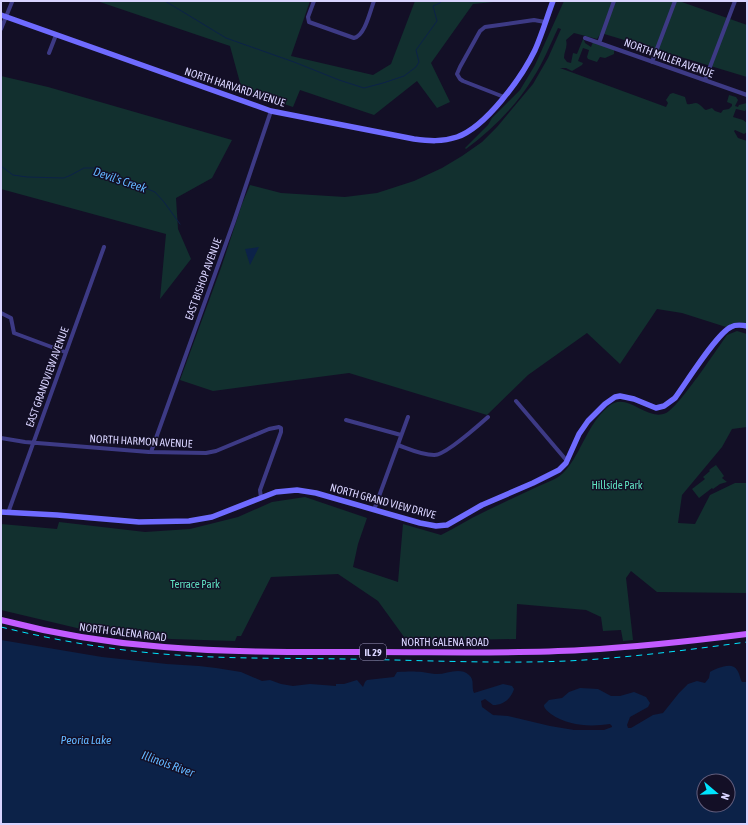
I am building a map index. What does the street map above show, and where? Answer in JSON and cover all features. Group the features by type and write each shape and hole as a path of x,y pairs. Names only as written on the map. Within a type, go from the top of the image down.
{"main road":[{"name":"NORTH GALENA ROAD","path":"1,620 60,633 114,642 164,647 236,650 396,652 581,650 623,648 747,634"}],"street":[{"path":"314,1 308,19 310,23 353,38 356,38 362,32 374,1"},
{"name":"NORTH HARVARD AVENUE","path":"3,16 270,111 418,139 437,141 456,138 468,132 504,97 519,78 532,57 553,1"},
{"path":"599,42 614,1"},
{"path":"652,62 674,1"},
{"path":"705,80 735,1"},
{"path":"1,29 3,16 12,2"},
{"path":"504,97 462,80 458,75 460,67 480,31 485,27 534,20 545,22"},
{"path":"49,53 56,34"},
{"name":"NORTH MILLER AVENUE","path":"585,38 747,95"},
{"name":"EAST BISHOP AVENUE","path":"151,452 234,220 270,111"},
{"name":"EAST GRANDVIEW AVENUE","path":"8,513 104,247"},
{"path":"1,312 11,318 13,331 15,334 65,352"},
{"name":"NORTH GRAND VIEW DRIVE","path":"1,512 57,515 133,522 182,521 209,518 282,490 299,490 420,523 434,526 444,526 482,505 562,468 567,461 582,429 597,411 609,400 615,397 626,397 653,408 664,406 675,398 712,346 724,332 734,326 747,326"},
{"path":"516,401 567,461"},
{"path":"374,510 408,417"},
{"path":"398,445 418,453 436,456 447,450 488,418"},
{"path":"346,420 401,435"},
{"name":"NORTH HARMON AVENUE","path":"1,438 33,443 151,452 212,452 268,429 276,427 280,428 281,432 260,490 260,498"}],"green space":[{"path":"97,1 310,1 291,56 373,75 391,64 415,1 504,1 473,4 431,63 450,102 437,108 417,81 374,115 300,90 293,107 242,90 230,46"},
{"path":"564,1 679,1 747,25 747,77 601,33 597,39 574,33 566,40 567,45 564,58 567,62 571,63 573,53 577,54 583,39 585,43 591,47 593,42 614,49 614,54 605,58 600,57 597,62 588,59 587,57 589,50 583,48 578,61 583,63 582,65 572,71 566,68 560,68 666,107 668,103 666,100 670,94 673,93 685,97 687,104 696,103 706,110 712,108 721,113 723,110 729,109 732,106 732,104 727,102 729,95 736,97 738,100 735,106 738,107 739,105 747,103 747,108 745,111 736,109 733,117 747,123 747,132 744,134 735,130 734,131 738,138 747,141 747,324 739,322 726,327 682,313 657,309 620,364 587,333 528,375 487,415 349,373 213,391 180,380 250,185 281,193 345,197 377,193 414,181 442,168 482,142 497,127 533,84 548,58 561,29 558,28 540,66 511,108 476,142 466,149 465,148 520,90 535,65"},
{"path":"1,76 48,87 232,140 212,178 176,198 178,229 191,259 160,299 166,234 1,189"},
{"path":"737,331 747,334 747,427 732,429 722,447 682,495 678,523 695,524 710,495 735,483 747,483 747,593 657,592 631,571 626,578 633,640 623,641 621,630 603,631 601,617 586,610 517,604 516,639 407,641 378,601 338,574 271,577 241,636 237,636 235,641 171,639 81,629 1,610 1,524 57,529 59,522 145,532 190,529 238,517 272,502 305,497 367,518 358,544 353,567 398,582 403,524 441,535 504,502 556,478 565,471 571,463 595,421 609,406 616,402 623,402 651,414 659,415 666,413 672,409 688,390 727,335"},
{"path":"716,465 724,476 722,478 727,482 720,484 713,489 712,488 699,498 692,489 705,479 703,477"}],"water":[{"path":"259,247 250,265 245,249"},
{"name":"Peoria Lake","path":"1,640 102,657 216,668 241,672 262,681 270,680 293,686 310,684 336,686 336,684 344,684 357,680 363,687 367,680 394,677 397,672 425,672 439,674 461,671 465,672 471,677 474,693 503,684 512,686 514,689 513,693 503,703 493,705 485,699 481,701 482,707 493,715 508,716 574,730 604,730 612,726 610,724 579,725 565,721 551,714 545,709 544,705 549,700 562,698 569,692 580,688 598,689 611,696 620,696 634,692 646,697 650,703 648,707 630,717 627,725 628,728 631,728 653,715 663,713 688,684 697,681 705,683 709,678 710,672 724,666 732,666 735,667 742,682 747,682 747,824 1,824"}],"waterway":[{"path":"165,1 226,38 364,88 404,76 416,67 419,62 416,50 437,21 433,6 441,1"},
{"name":"Devil's Creek","path":"1,166 13,175 64,178 84,168 95,168 155,192 180,224"}],"railway":[{"path":"1,627 44,637 110,648 176,655 239,658 539,662 590,660 634,656 747,642"}],"park label":[{"name":"Hillside Park","path":"617,485"},
{"name":"Terrace Park","path":"195,584"}],"water label":[{"name":"Illinois River","path":"168,764"}]}
